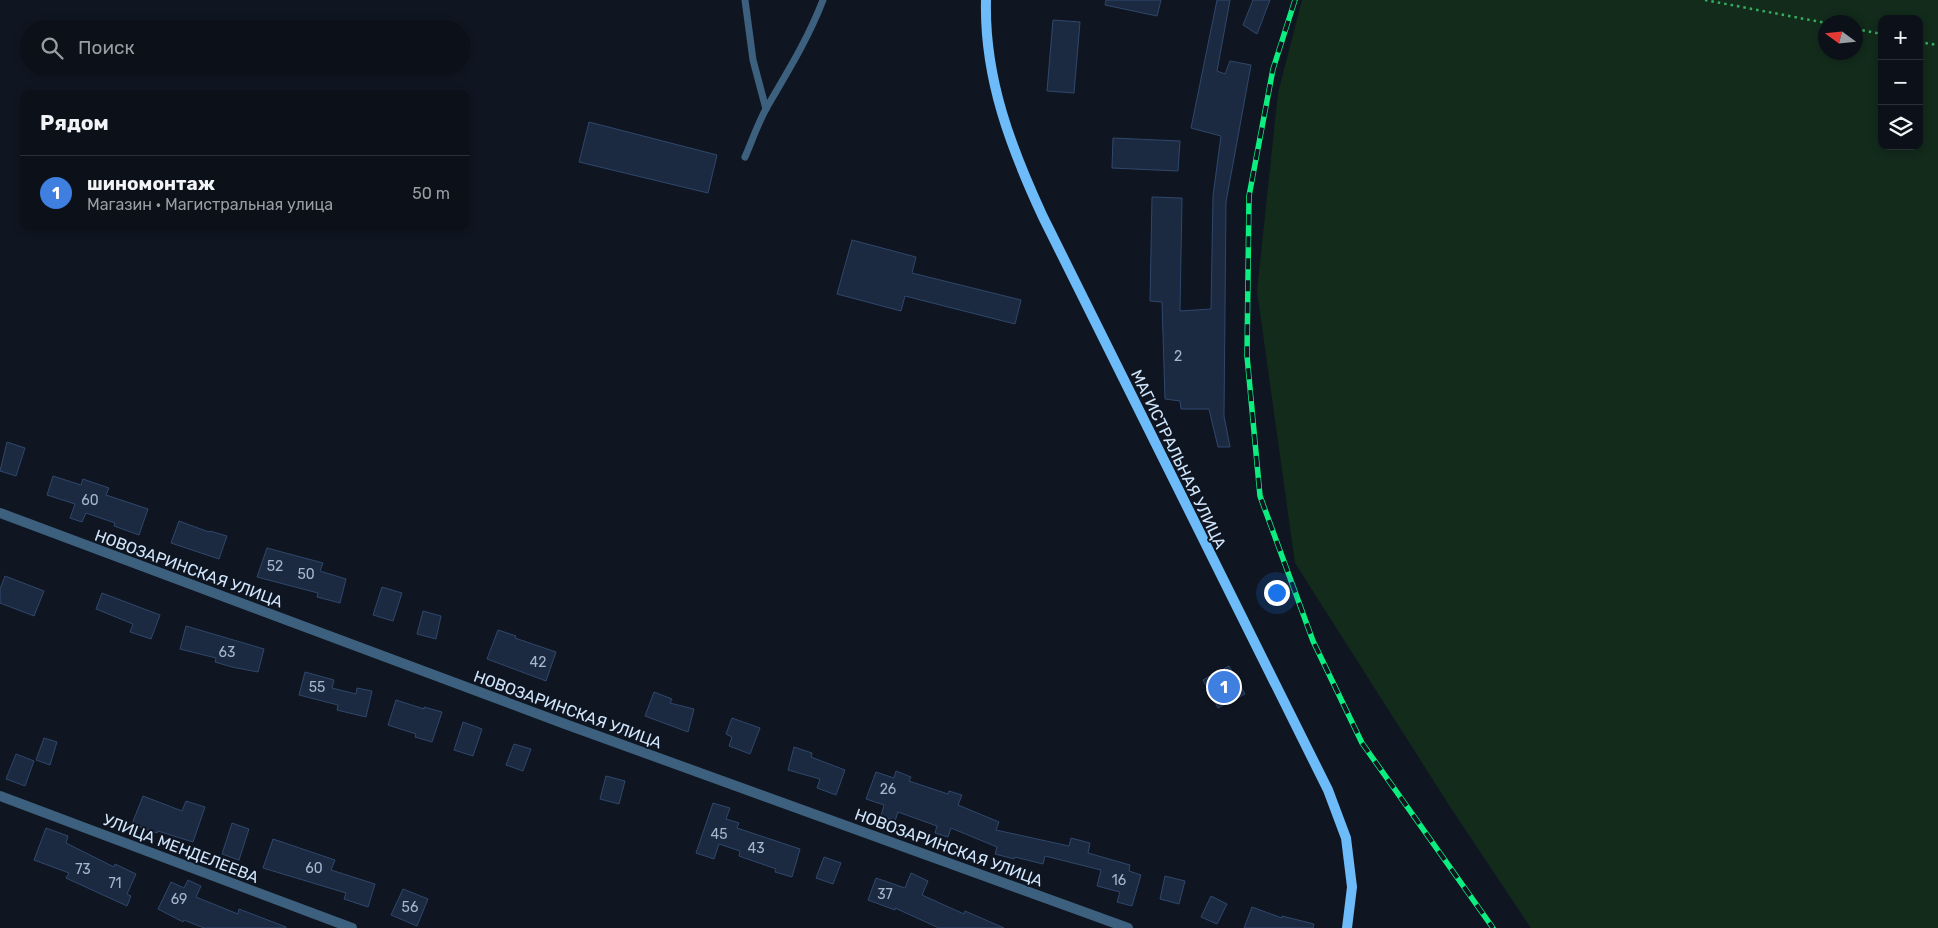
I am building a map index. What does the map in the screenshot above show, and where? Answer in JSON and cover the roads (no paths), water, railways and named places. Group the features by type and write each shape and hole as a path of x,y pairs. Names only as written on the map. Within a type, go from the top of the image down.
{"main road":[{"name":"МАГИСТРАЛЬНАЯ УЛИЦА","path":"986,0 988,51 995,88 1006,129 1019,165 1331,798 1346,838 1352,887 1348,928"}],"street":[{"name":"НОВОЗАРИНСКАЯ УЛИЦА","path":"0,513 597,736 1128,928"},
{"name":"УЛИЦА МЕНДЕЛЕЕВА","path":"0,796 352,928"}],"lane":[{"path":"745,0 753,60 766,109"},
{"path":"745,158 766,109 789,73 812,30 823,0"}],"railway":[{"path":"1295,0 1273,69 1249,196 1247,356 1260,496 1313,641 1362,743 1493,928"}],"place":[{"name":"шиномонтаж","path":"1224,687"}]}
